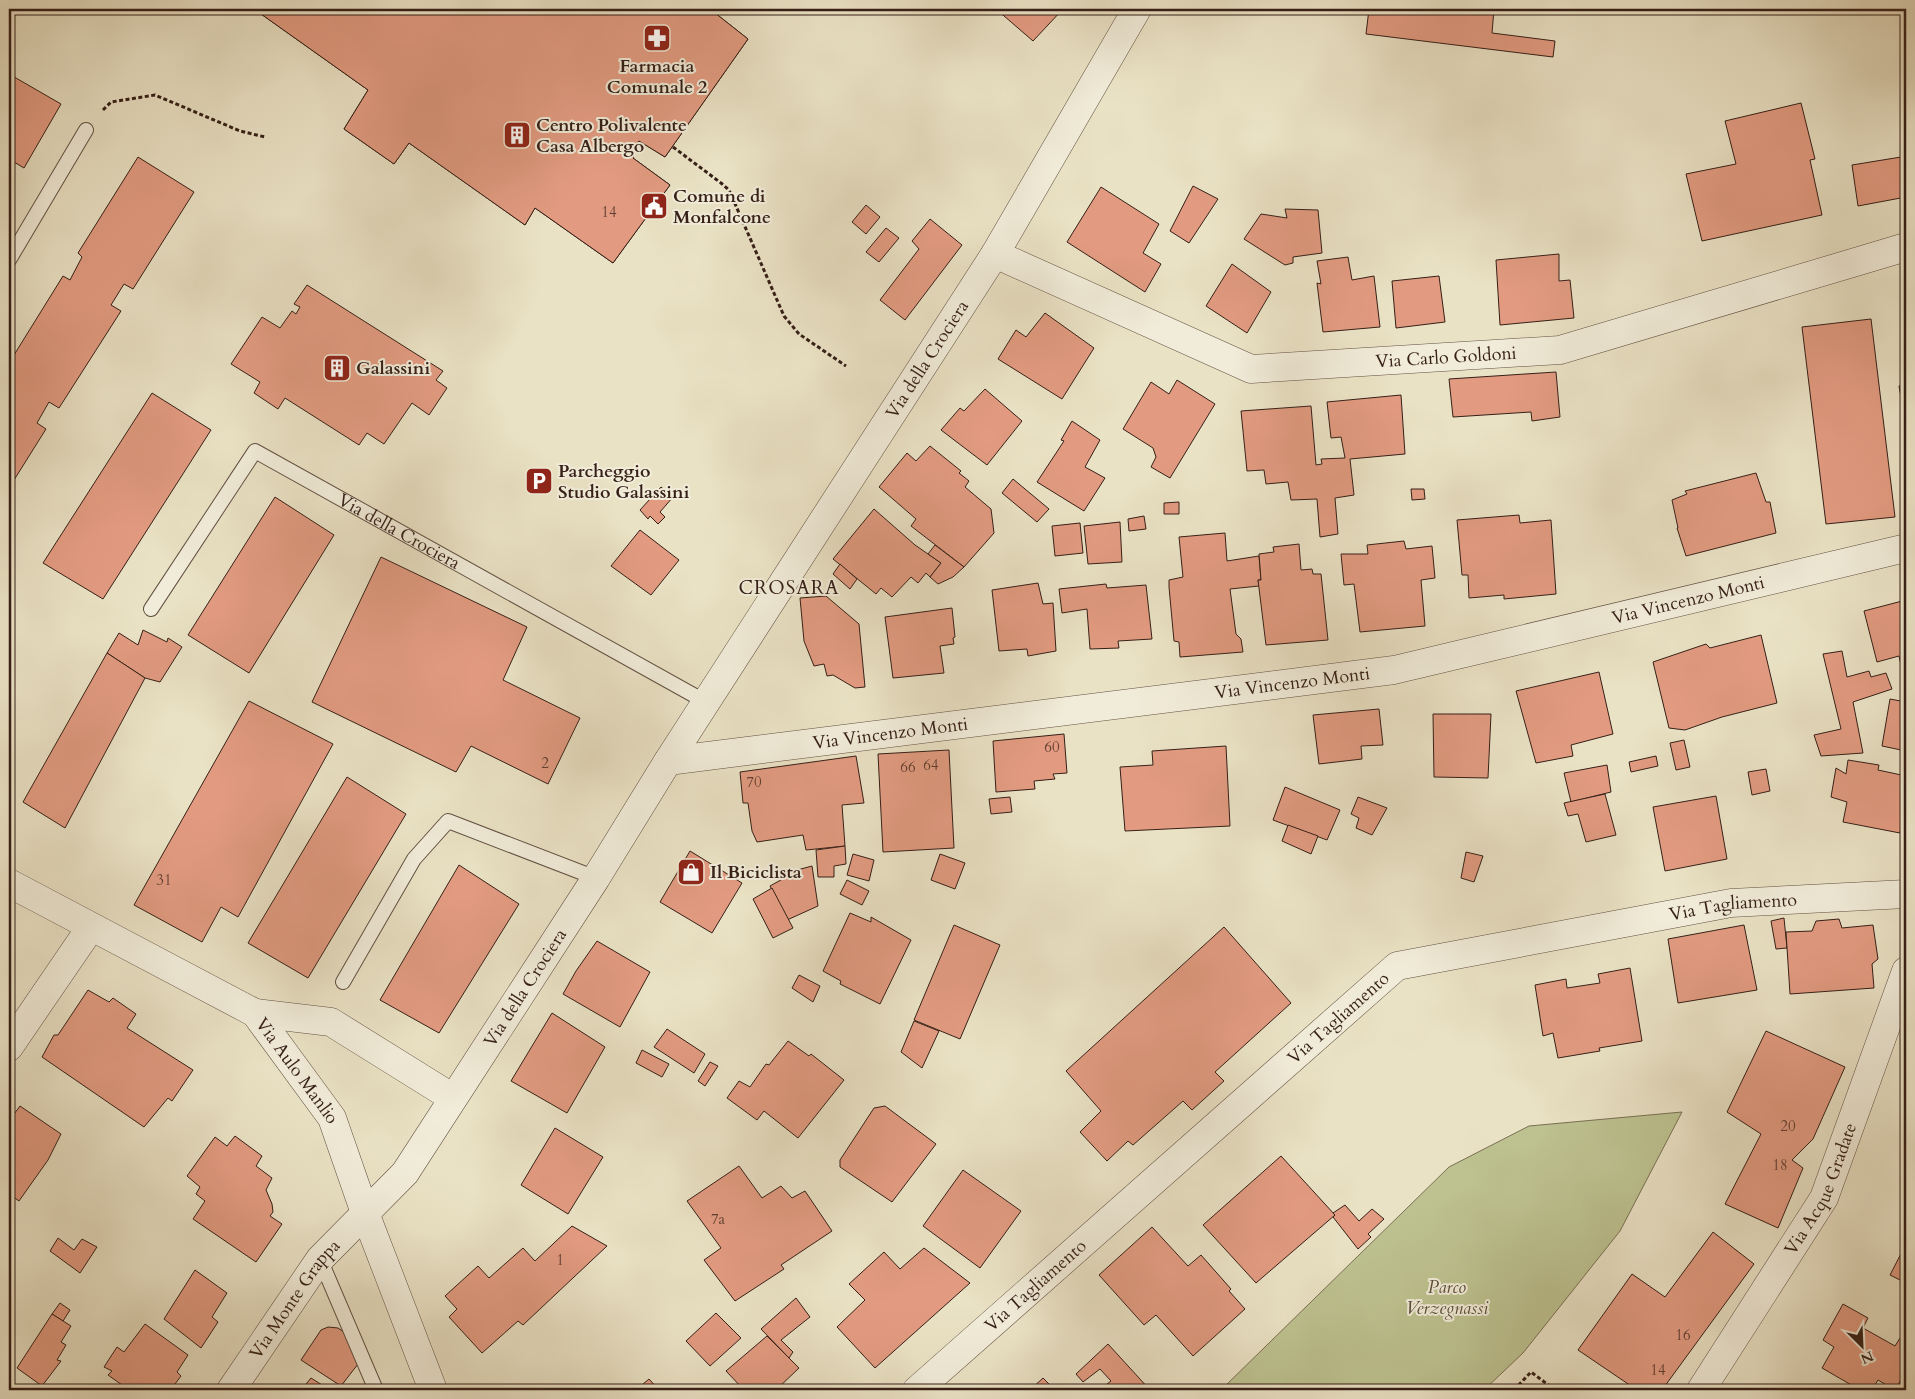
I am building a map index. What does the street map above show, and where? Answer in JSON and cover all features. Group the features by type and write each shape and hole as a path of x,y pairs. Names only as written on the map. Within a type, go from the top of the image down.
{"street":[{"name":"Via della Crociera","path":"364,1213 405,1173 596,878 668,761 995,254 1137,9"},
{"name":"Via Carlo Goldoni","path":"995,254 1251,369 1560,350 1906,247"},
{"name":"Via Vincenzo Monti","path":"668,761 1394,670 1906,548"},
{"name":"Via Aulo Manlio","path":"9,883 255,1013 332,1118 364,1213 434,1390"},
{"name":"Via Tagliamento","path":"917,1390 1397,966 1731,903 1906,894"},
{"path":"9,1047 91,927"},
{"name":"Via Acque Gradate","path":"1701,1390 1824,1198 1906,971"},
{"path":"255,1013 332,1022 452,1098"},
{"name":"Via Monte Grappa","path":"231,1390 320,1259 364,1213"}],"lane":[{"path":"9,260 86,130"},
{"name":"Via della Crociera","path":"151,609 255,452 706,702"},
{"path":"343,982 414,859 448,821 596,878"},
{"path":"320,1259 376,1390"}],"path":[{"path":"86,130 111,102 155,95 240,131 265,138"},
{"path":"673,147 729,190 784,316 799,334 846,366"},
{"path":"1514,1390 1531,1372 1555,1390"}],"green space":[{"name":"Parco Verzegnassi","path":"1682,1112 1620,1231 1523,1353 1484,1390 1221,1390 1449,1167 1529,1126"}],"building":[{"name":"Centro Polivalente Casa Albergo","path":"254,9 710,9 748,39 665,157 639,141 635,145 633,158 670,185 613,263 535,208 525,225 409,143 394,164 344,129 368,90","holes":["527,10 625,80 592,128 508,68 512,63 497,51"]},
{"name":"Centro Polivalente Casa Albergo","path":"254,9 710,9 748,39 665,157 639,141 635,145 633,158 670,185 613,263 535,208 525,225 409,143 394,164 344,129 368,90"},
{"path":"996,9 1063,9 1033,41"},
{"path":"1369,9 1494,9 1492,33 1555,41 1553,57 1366,34"},
{"path":"9,74 61,104 24,168 9,159"},
{"path":"1801,103 1815,159 1810,160 1822,215 1702,241 1686,174 1736,164 1725,121"},
{"path":"138,157 194,192 133,289 124,284 111,305 121,311 59,408 49,402 37,423 46,429 9,488 9,363 63,276 70,280 82,257 78,253"},
{"path":"1901,157 1906,197 1858,206 1852,165"},
{"path":"1193,186 1218,199 1189,243 1170,231"},
{"path":"1101,187 1159,224 1143,253 1161,264 1145,292 1067,242"},
{"path":"866,205 880,217 866,234 852,222"},
{"path":"1285,209 1318,210 1322,253 1293,257 1293,263 1285,265 1244,239 1261,214 1287,218"},
{"path":"930,219 962,245 905,320 880,300 919,249 912,241"},
{"path":"886,228 899,238 879,262 866,252"},
{"path":"1559,254 1559,281 1570,280 1574,318 1500,325 1496,260"},
{"path":"1348,257 1352,280 1374,276 1380,327 1323,332 1317,283 1321,284 1317,261"},
{"path":"1232,264 1271,292 1247,333 1206,306"},
{"path":"1439,276 1445,322 1396,328 1392,281"},
{"name":"Galassini","path":"307,285 443,371 436,380 447,388 429,415 412,403 384,444 367,433 359,445 285,398 278,409 254,393 260,382 231,364 262,317 280,328 292,311 296,314 300,307 294,304"},
{"path":"1045,313 1094,348 1062,399 998,359 1016,330 1026,337"},
{"path":"1871,319 1895,517 1826,524 1802,327"},
{"path":"1556,372 1560,417 1532,421 1531,412 1453,417 1449,379"},
{"path":"1177,380 1215,404 1170,478 1151,467 1156,457 1153,448 1123,429 1151,382 1169,394"},
{"path":"1906,384 1906,420 1905,420 1899,386"},
{"path":"985,389 1022,421 987,465 941,430 960,408 964,411"},
{"path":"152,393 211,430 103,599 43,563"},
{"path":"1401,395 1405,454 1350,459 1354,495 1335,498 1338,534 1320,537 1317,499 1291,500 1288,482 1266,484 1264,470 1247,471 1241,411 1311,406 1316,465 1322,464 1321,459 1345,458 1341,437 1331,438 1327,402"},
{"path":"1072,421 1100,440 1085,467 1105,478 1084,511 1037,482 1064,441 1061,440"},
{"path":"930,446 961,471 959,473 969,481 965,487 991,509 994,533 964,567 911,526 916,519 879,487 907,453 916,461"},
{"path":"1756,473 1766,502 1770,502 1776,533 1686,556 1677,528 1672,500 1687,494 1685,491"},
{"path":"1013,479 1049,509 1037,522 1002,493"},
{"path":"661,487 673,497 660,512 665,517 658,524 650,516 648,519 640,510"},
{"path":"1411,489 1424,489 1425,499 1412,500"},
{"path":"275,497 334,535 249,673 188,635"},
{"path":"1179,502 1179,514 1164,514 1164,503"},
{"path":"874,509 915,545 941,563 930,577 926,573 918,583 911,577 892,597 881,588 876,594 833,559"},
{"path":"1519,515 1520,523 1551,520 1556,594 1504,599 1504,595 1469,598 1468,575 1462,575 1457,520"},
{"path":"1144,516 1146,529 1129,531 1128,519"},
{"path":"1120,522 1122,562 1088,564 1084,526"},
{"path":"1080,523 1083,553 1055,556 1052,526"},
{"path":"640,530 679,560 651,595 611,566"},
{"path":"1225,533 1227,561 1259,556 1261,580 1258,580 1259,586 1230,589 1236,634 1241,639 1243,652 1180,657 1179,642 1174,641 1169,587 1169,580 1183,577 1179,537"},
{"path":"1404,541 1406,549 1432,546 1435,578 1421,580 1425,626 1360,632 1354,584 1344,585 1341,554 1368,554 1367,545"},
{"path":"1299,544 1301,570 1312,569 1313,574 1321,574 1328,640 1266,645 1258,580 1261,580 1259,554 1274,552 1273,547"},
{"path":"935,545 964,567 953,577 938,584 930,577 941,563 928,554"},
{"path":"381,557 527,627 503,680 580,718 548,784 471,746 456,772 312,702"},
{"path":"840,564 857,579 850,589 833,574"},
{"path":"1038,583 1043,604 1053,603 1056,651 1028,656 1027,649 999,651 992,590"},
{"path":"1106,584 1107,588 1146,585 1152,639 1118,641 1119,648 1090,649 1087,609 1062,613 1059,589"},
{"path":"826,596 859,624 865,687 855,688 833,675 827,676 824,664 814,666 804,641 800,598"},
{"path":"1906,600 1906,663 1901,665 1899,656 1877,662 1864,611"},
{"path":"952,608 954,644 940,646 944,673 893,678 885,617"},
{"path":"143,630 167,642 168,638 182,647 160,682 145,678 107,653 119,633 138,645"},
{"path":"1761,635 1777,703 1722,717 1685,730 1669,728 1653,662 1706,644 1710,648"},
{"path":"1842,651 1847,677 1869,671 1871,677 1886,673 1892,689 1853,702 1863,753 1821,756 1814,735 1841,729 1823,654"},
{"path":"107,653 145,678 65,828 23,802"},
{"path":"1599,672 1613,734 1571,745 1573,756 1536,763 1516,691"},
{"path":"1890,699 1906,702 1906,751 1882,746"},
{"path":"249,701 333,744 238,917 221,907 202,942 134,905"},
{"path":"1379,709 1383,745 1361,746 1362,759 1319,764 1313,715"},
{"path":"1433,714 1491,714 1488,778 1434,777"},
{"path":"1064,734 1067,773 1053,774 1055,779 1034,781 1035,789 996,792 993,741"},
{"path":"1684,740 1690,767 1676,770 1670,743"},
{"path":"1226,746 1230,826 1125,831 1120,767 1153,765 1152,751"},
{"path":"949,750 954,848 883,852 878,754"},
{"path":"856,756 864,803 842,805 845,846 806,850 803,835 757,842 752,831 748,803 743,803 740,772"},
{"path":"1656,756 1658,766 1631,772 1629,762"},
{"path":"1848,760 1879,765 1878,770 1906,776 1906,804 1900,833 1843,822 1847,802 1831,797 1836,768 1846,774"},
{"path":"1607,765 1611,792 1571,802 1564,773"},
{"path":"1766,769 1770,791 1752,795 1748,772"},
{"path":"347,777 406,814 308,978 248,943"},
{"path":"1285,787 1340,810 1327,840 1273,820"},
{"path":"1605,794 1616,835 1586,842 1578,814 1568,816 1564,803"},
{"path":"1716,796 1727,859 1665,871 1653,807"},
{"path":"1010,797 1012,812 991,814 989,799"},
{"path":"1358,797 1387,808 1372,835 1356,828 1359,818 1351,814"},
{"path":"1288,825 1318,836 1311,854 1282,841"},
{"path":"845,846 846,864 834,866 834,877 818,877 816,850"},
{"path":"690,851 742,883 712,933 660,902"},
{"path":"1466,852 1483,856 1474,882 1461,878"},
{"path":"853,854 874,860 869,881 847,875"},
{"path":"940,854 965,863 955,889 931,880"},
{"path":"459,865 519,904 439,1033 380,1000"},
{"path":"812,866 818,906 787,920 770,886 788,876 786,873"},
{"path":"847,880 869,891 862,905 840,894"},
{"path":"772,888 793,928 773,938 753,899"},
{"path":"850,913 871,922 871,917 911,940 880,1004 840,984 841,981 823,971"},
{"path":"1784,918 1787,948 1776,949 1771,921"},
{"path":"1839,919 1842,928 1873,925 1878,959 1872,964 1874,988 1790,994 1786,932 1812,931 1816,921"},
{"path":"954,925 1000,945 960,1039 914,1020"},
{"path":"1744,925 1757,990 1678,1003 1668,939"},
{"path":"1224,927 1291,1003 1215,1072 1224,1081 1192,1110 1183,1101 1133,1145 1128,1141 1107,1161 1080,1132 1101,1111 1066,1071"},
{"path":"597,941 650,972 620,1027 563,994"},
{"path":"1630,968 1642,1041 1599,1048 1600,1051 1558,1058 1553,1033 1543,1036 1535,985 1566,979 1567,988 1600,983 1598,974"},
{"path":"799,975 820,986 813,1002 792,988"},
{"path":"88,990 109,1002 113,998 136,1014 127,1028 193,1070 172,1101 168,1098 144,1127 42,1057 54,1035 58,1035"},
{"path":"552,1013 605,1047 567,1113 511,1081"},
{"path":"914,1021 939,1031 922,1068 901,1052"},
{"path":"667,1029 705,1054 694,1073 654,1047"},
{"path":"1766,1031 1845,1067 1813,1139 1792,1160 1803,1168 1778,1228 1725,1204 1761,1134 1727,1112"},
{"path":"788,1041 809,1056 811,1054 844,1080 798,1138 764,1111 757,1120 727,1098 739,1081 750,1087 766,1064 769,1065"},
{"path":"642,1050 669,1064 662,1077 636,1063"},
{"path":"710,1062 718,1066 705,1086 698,1081"},
{"path":"20,1106 61,1134 48,1160 19,1201 9,1194 9,1121"},
{"path":"885,1106 936,1144 892,1202 840,1167 840,1160 874,1108"},
{"path":"555,1128 603,1157 568,1214 521,1185"},
{"path":"235,1136 262,1156 256,1166 272,1178 266,1190 272,1204 273,1212 270,1216 282,1224 256,1262 193,1219 205,1201 196,1194 200,1187 187,1176 215,1137 227,1146"},
{"path":"1281,1156 1335,1215 1256,1283 1203,1225"},
{"path":"739,1166 762,1198 781,1186 792,1198 805,1191 832,1231 781,1265 784,1269 735,1301 704,1260 721,1248 687,1201"},
{"path":"963,1170 1021,1211 980,1268 923,1226"},
{"path":"1345,1205 1359,1221 1372,1209 1384,1219 1368,1234 1371,1237 1358,1249 1333,1217 1335,1215 1333,1213"},
{"path":"572,1226 607,1246 523,1325 518,1321 482,1353 449,1317 457,1309 445,1296 478,1266 489,1278 523,1248 535,1261"},
{"path":"1152,1227 1188,1266 1201,1255 1231,1289 1229,1291 1245,1309 1193,1356 1156,1315 1144,1325 1099,1275"},
{"path":"1713,1232 1754,1264 1662,1390 1637,1390 1578,1350 1632,1274 1665,1297"},
{"path":"58,1238 74,1250 82,1239 97,1247 80,1273 50,1251"},
{"path":"1906,1244 1906,1283 1890,1275"},
{"path":"924,1248 970,1283 875,1368 837,1327 865,1300 849,1284 884,1252 900,1269"},
{"path":"195,1270 227,1293 212,1317 218,1322 201,1348 164,1319"},
{"path":"796,1298 810,1317 781,1340 793,1352 789,1358 761,1329"},
{"path":"60,1303 70,1310 63,1321 52,1314"},
{"path":"1843,1304 1868,1318 1863,1328 1895,1346 1900,1338 1906,1342 1906,1371 1895,1390 1878,1380 1872,1390 1860,1390 1822,1368 1834,1347 1823,1340"},
{"path":"716,1313 741,1338 710,1366 686,1341"},
{"path":"52,1314 71,1326 61,1342 66,1345 57,1360 61,1361 42,1386 17,1368"},
{"path":"145,1324 188,1355 177,1372 181,1376 175,1384 177,1386 174,1390 129,1390 108,1375 112,1371 104,1367 117,1347 124,1352"},
{"path":"328,1327 338,1328 344,1332 358,1364 341,1386 301,1360 321,1330"},
{"path":"767,1336 799,1368 776,1390 744,1390 726,1371"},
{"path":"1108,1344 1150,1390 1099,1390 1111,1381 1100,1369 1083,1382 1076,1374"},
{"path":"311,1378 330,1390 302,1389"},
{"path":"1043,1378 1055,1390 1030,1390"},
{"path":"649,1379 659,1390 636,1390"}],"place":[{"name":"Farmacia Comunale 2","path":"657,38"},
{"name":"Centro Polivalente Casa Albergo","path":"517,135"},
{"name":"Comune di Monfalcone","path":"654,206"},
{"name":"Galassini","path":"337,368"},
{"name":"Parcheggio Studio Galassini","path":"539,481"},
{"name":"Il Biciclista","path":"691,872"}],"district":[{"name":"CROSARA","path":"789,587"}]}
